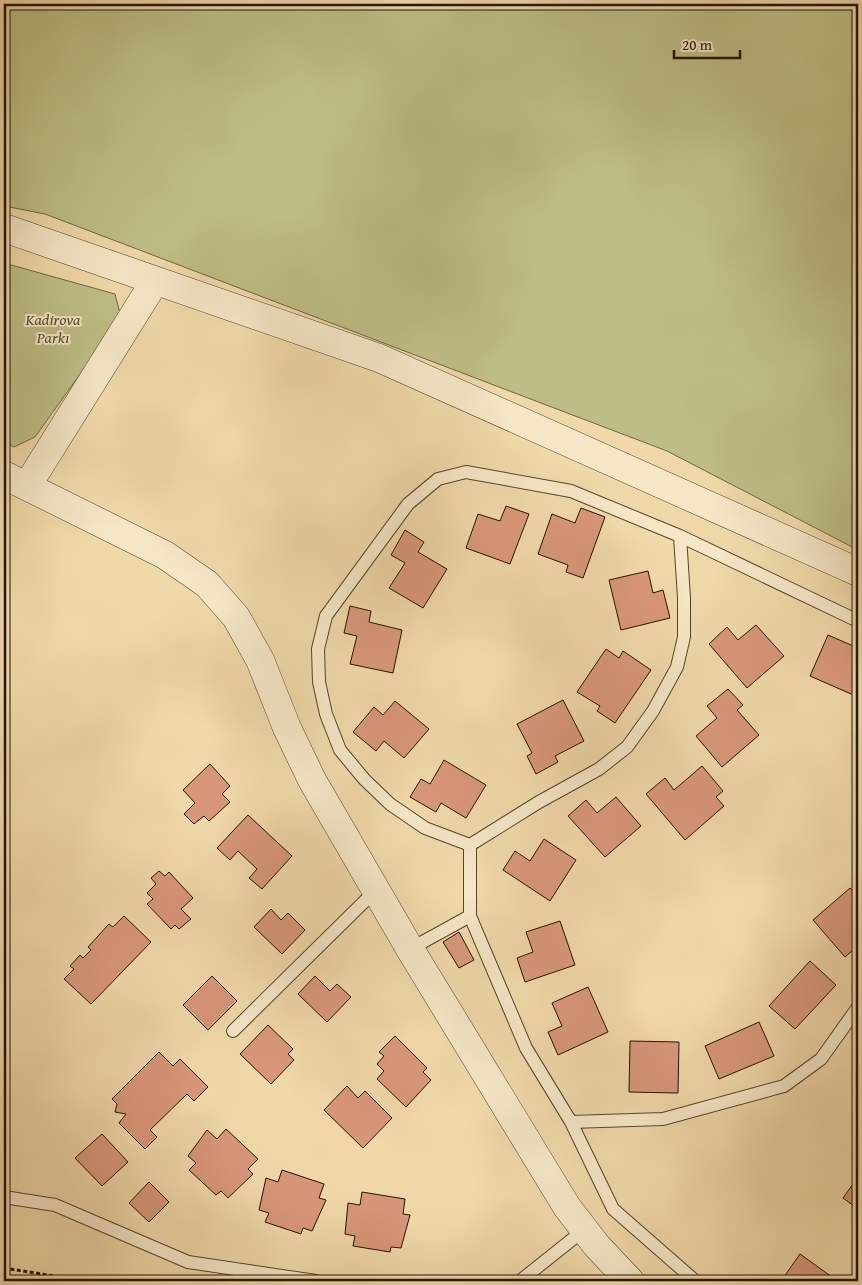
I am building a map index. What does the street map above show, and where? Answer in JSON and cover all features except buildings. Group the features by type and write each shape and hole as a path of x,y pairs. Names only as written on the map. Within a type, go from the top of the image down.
{"street":[{"path":"4,228 379,358 858,572"},
{"path":"155,281 15,480 165,555 189,569 220,597 250,638 299,756 529,1148 584,1230 630,1281"}],"lane":[{"path":"470,845 425,828 390,804 364,779 340,750 326,714 319,682 318,650 326,616 408,504 438,479 466,472 571,492 680,536 858,621"},
{"path":"470,845 538,802 599,769 627,747 653,711 677,667 684,637 684,598 680,536"},
{"path":"470,845 470,916 526,1048 571,1122 612,1209 693,1279"},
{"path":"233,1032 376,890"},
{"path":"410,948 470,916"},
{"path":"571,1122 664,1119 784,1086 821,1059 858,1007"},
{"path":"4,1197 55,1205 188,1262 316,1281"},
{"path":"520,1281 584,1230"}],"path":[{"path":"4,1268 86,1281"}],"green space":[{"path":"4,4 858,4 858,550 667,451 45,214 4,206"},
{"name":"Kadirova Parkı","path":"4,263 115,294 121,317 35,437 14,447 4,442"}]}
